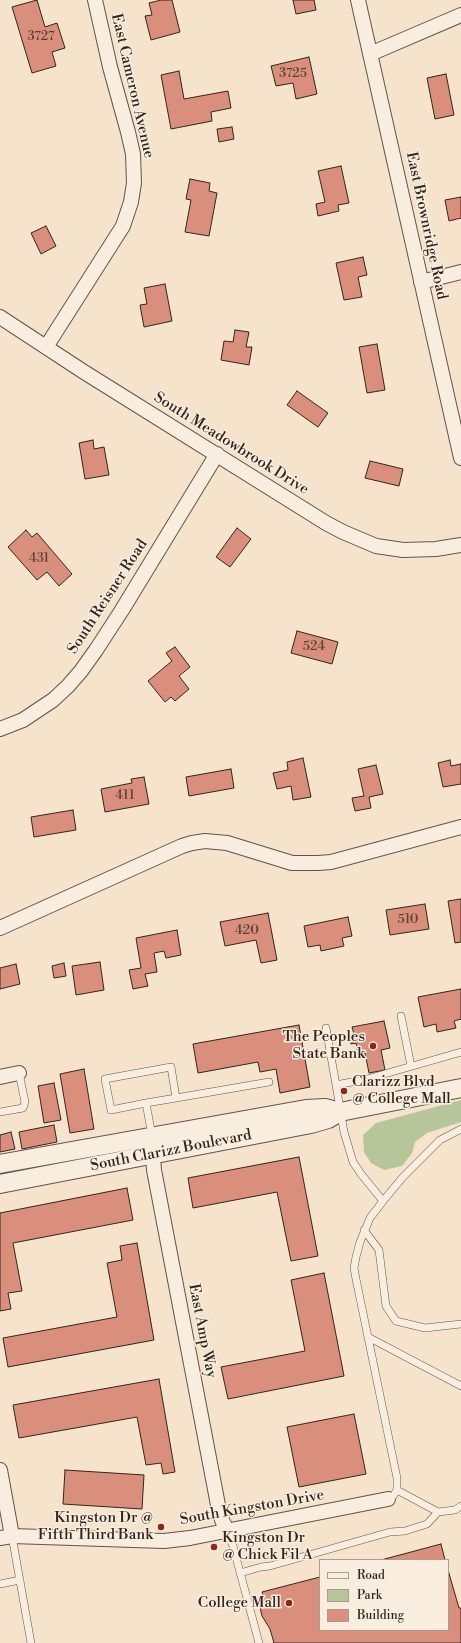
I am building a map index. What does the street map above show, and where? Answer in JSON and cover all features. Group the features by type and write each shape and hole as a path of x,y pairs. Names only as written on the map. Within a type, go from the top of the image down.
{"street":[{"name":"East Cameron Avenue","path":"46,347 123,226 131,202 134,183 133,154 110,67 95,0"},
{"name":"East Brownridge Road","path":"358,0 461,458"},
{"path":"370,54 461,15"},
{"path":"421,282 461,272"},
{"name":"South Meadowbrook Drive","path":"0,317 326,523 376,546 403,550 436,549 461,545"},
{"name":"South Reisner Road","path":"0,729 23,720 35,712 63,691 81,671 122,610 216,454"},
{"path":"0,928 192,843 218,841 292,863 318,864 461,827"},
{"path":"0,1077 19,1073"},
{"name":"South Clarizz Boulevard","path":"0,1184 311,1124 328,1119 340,1112 461,1088"},
{"name":"South Clarizz Boulevard","path":"0,1164 306,1109 325,1108 340,1112"},
{"name":"East Amp Way","path":"152,1137 154,1170 218,1505 227,1531"},
{"path":"0,1470 6,1537"},
{"name":"South Kingston Drive","path":"6,1537 164,1541 227,1531 393,1495"}],"lane":[{"path":"401,1016 411,1066"},
{"path":"326,1028 344,1132 353,1162 383,1200"},
{"path":"336,1085 368,1079 461,1052"},
{"path":"176,1098 171,1067 105,1079 111,1110 269,1082"},
{"path":"0,1112 22,1108 25,1102 19,1073"},
{"path":"146,1103 152,1137"},
{"path":"461,1129 440,1140 403,1177 383,1200 370,1218 364,1230 354,1268 397,1478 393,1495 438,1512 455,1510 461,1506"},
{"path":"364,1230 379,1250 386,1306 396,1321 425,1328 461,1324"},
{"path":"368,1337 461,1386"},
{"path":"240,1573 390,1532 405,1531 427,1524 438,1512"},
{"path":"227,1531 233,1546 259,1643"},
{"path":"6,1537 20,1580 31,1643"},
{"path":"0,1584 20,1580"}],"green space":[{"path":"461,1100 461,1122 427,1133 415,1142 412,1153 402,1166 384,1170 371,1163 364,1152 363,1135 376,1123"}],"building":[{"path":"37,0 45,27 57,23 65,48 52,52 56,66 32,73 12,7"},
{"path":"161,0 172,0 180,32 151,40 145,16 152,15 149,3"},
{"path":"293,0 314,0 316,10 296,14"},
{"path":"309,57 317,94 296,99 293,83 276,86 271,66"},
{"path":"179,71 184,99 228,91 231,108 211,112 212,121 171,129 161,75"},
{"path":"446,74 454,115 435,119 427,78"},
{"path":"232,127 234,139 219,142 217,129"},
{"path":"341,166 349,203 338,205 339,211 318,216 316,204 325,202 318,171"},
{"path":"190,179 210,183 209,191 217,193 209,236 185,232 191,200 186,199"},
{"path":"461,197 461,218 449,221 445,200"},
{"path":"46,226 56,246 41,254 31,233"},
{"path":"363,257 367,275 358,277 362,297 344,300 336,263"},
{"path":"165,284 172,321 144,327 140,305 147,304 144,288"},
{"path":"235,330 249,332 246,347 252,347 249,365 221,360 224,341 233,342"},
{"path":"377,344 385,390 367,393 359,347"},
{"path":"297,391 328,413 318,427 287,405"},
{"path":"93,440 94,449 104,447 109,475 85,479 79,443"},
{"path":"370,461 403,469 399,486 365,478"},
{"path":"237,528 251,539 230,567 216,557"},
{"path":"26,530 32,537 37,533 72,574 59,586 47,572 37,580 8,547"},
{"path":"297,631 338,642 332,664 291,653"},
{"path":"175,647 190,667 179,676 189,689 175,701 171,697 165,702 148,681 172,661 166,653"},
{"path":"303,758 311,797 293,800 291,786 277,789 273,773 288,770 287,762"},
{"path":"450,760 451,766 461,764 461,784 443,787 438,763"},
{"path":"376,765 383,794 369,797 371,808 355,811 352,798 364,796 358,769"},
{"path":"231,769 234,788 189,796 186,777"},
{"path":"144,777 149,804 105,812 101,789 132,783 131,779"},
{"path":"73,810 76,830 34,837 31,817"},
{"path":"461,899 461,942 455,943 448,901"},
{"path":"425,904 429,929 390,935 386,910"},
{"path":"268,913 277,960 261,963 256,940 225,946 220,922"},
{"path":"348,917 352,936 342,938 344,946 321,951 320,945 308,947 304,926"},
{"path":"177,930 181,955 166,958 164,951 154,953 157,972 145,974 148,986 133,989 129,970 141,968 136,938"},
{"path":"100,962 104,990 76,995 72,966"},
{"path":"64,963 66,976 54,978 52,966"},
{"path":"16,964 20,984 0,989 0,968"},
{"path":"461,989 461,1019 454,1021 456,1028 437,1032 436,1024 424,1027 418,997"},
{"name":"The Peoples State Bank","path":"384,1021 390,1048 381,1050 385,1070 369,1073 365,1053 358,1054 356,1043 351,1044 349,1035 354,1034 352,1027"},
{"path":"299,1025 310,1087 280,1093 276,1069 260,1072 258,1062 198,1073 193,1044"},
{"path":"84,1069 94,1129 70,1133 60,1074"},
{"path":"54,1083 61,1120 44,1123 38,1086"},
{"path":"54,1125 57,1142 22,1149 19,1132"},
{"path":"11,1132 15,1149 0,1152 0,1135"},
{"path":"299,1157 318,1256 291,1261 277,1192 193,1208 188,1178"},
{"path":"127,1188 133,1220 13,1243 22,1291 8,1293 11,1309 0,1311 0,1213"},
{"path":"137,1243 154,1340 8,1367 3,1338 117,1317 107,1263 122,1260 120,1246"},
{"path":"324,1273 344,1376 228,1399 221,1367 305,1351 291,1280"},
{"path":"159,1379 175,1472 163,1474 161,1463 146,1465 137,1417 19,1438 13,1405"},
{"path":"354,1414 366,1474 299,1487 287,1427"},
{"path":"65,1470 144,1475 142,1509 63,1504"},
{"path":"441,1544 445,1559 385,1559"},
{"name":"College Mall","path":"449,1573 459,1608 461,1608 461,1643 274,1643 270,1629 262,1616 258,1598 264,1597 262,1592 319,1577 319,1631 449,1631"}],"place":[{"name":"The Peoples State Bank","path":"373,1046"},
{"name":"Clarizz Blvd @ College Mall","path":"344,1091"},
{"name":"Kingston Dr @ Fifth Third Bank","path":"161,1527"},
{"name":"Kingston Dr @ Chick Fil A","path":"214,1547"},
{"name":"College Mall","path":"289,1603"}]}
